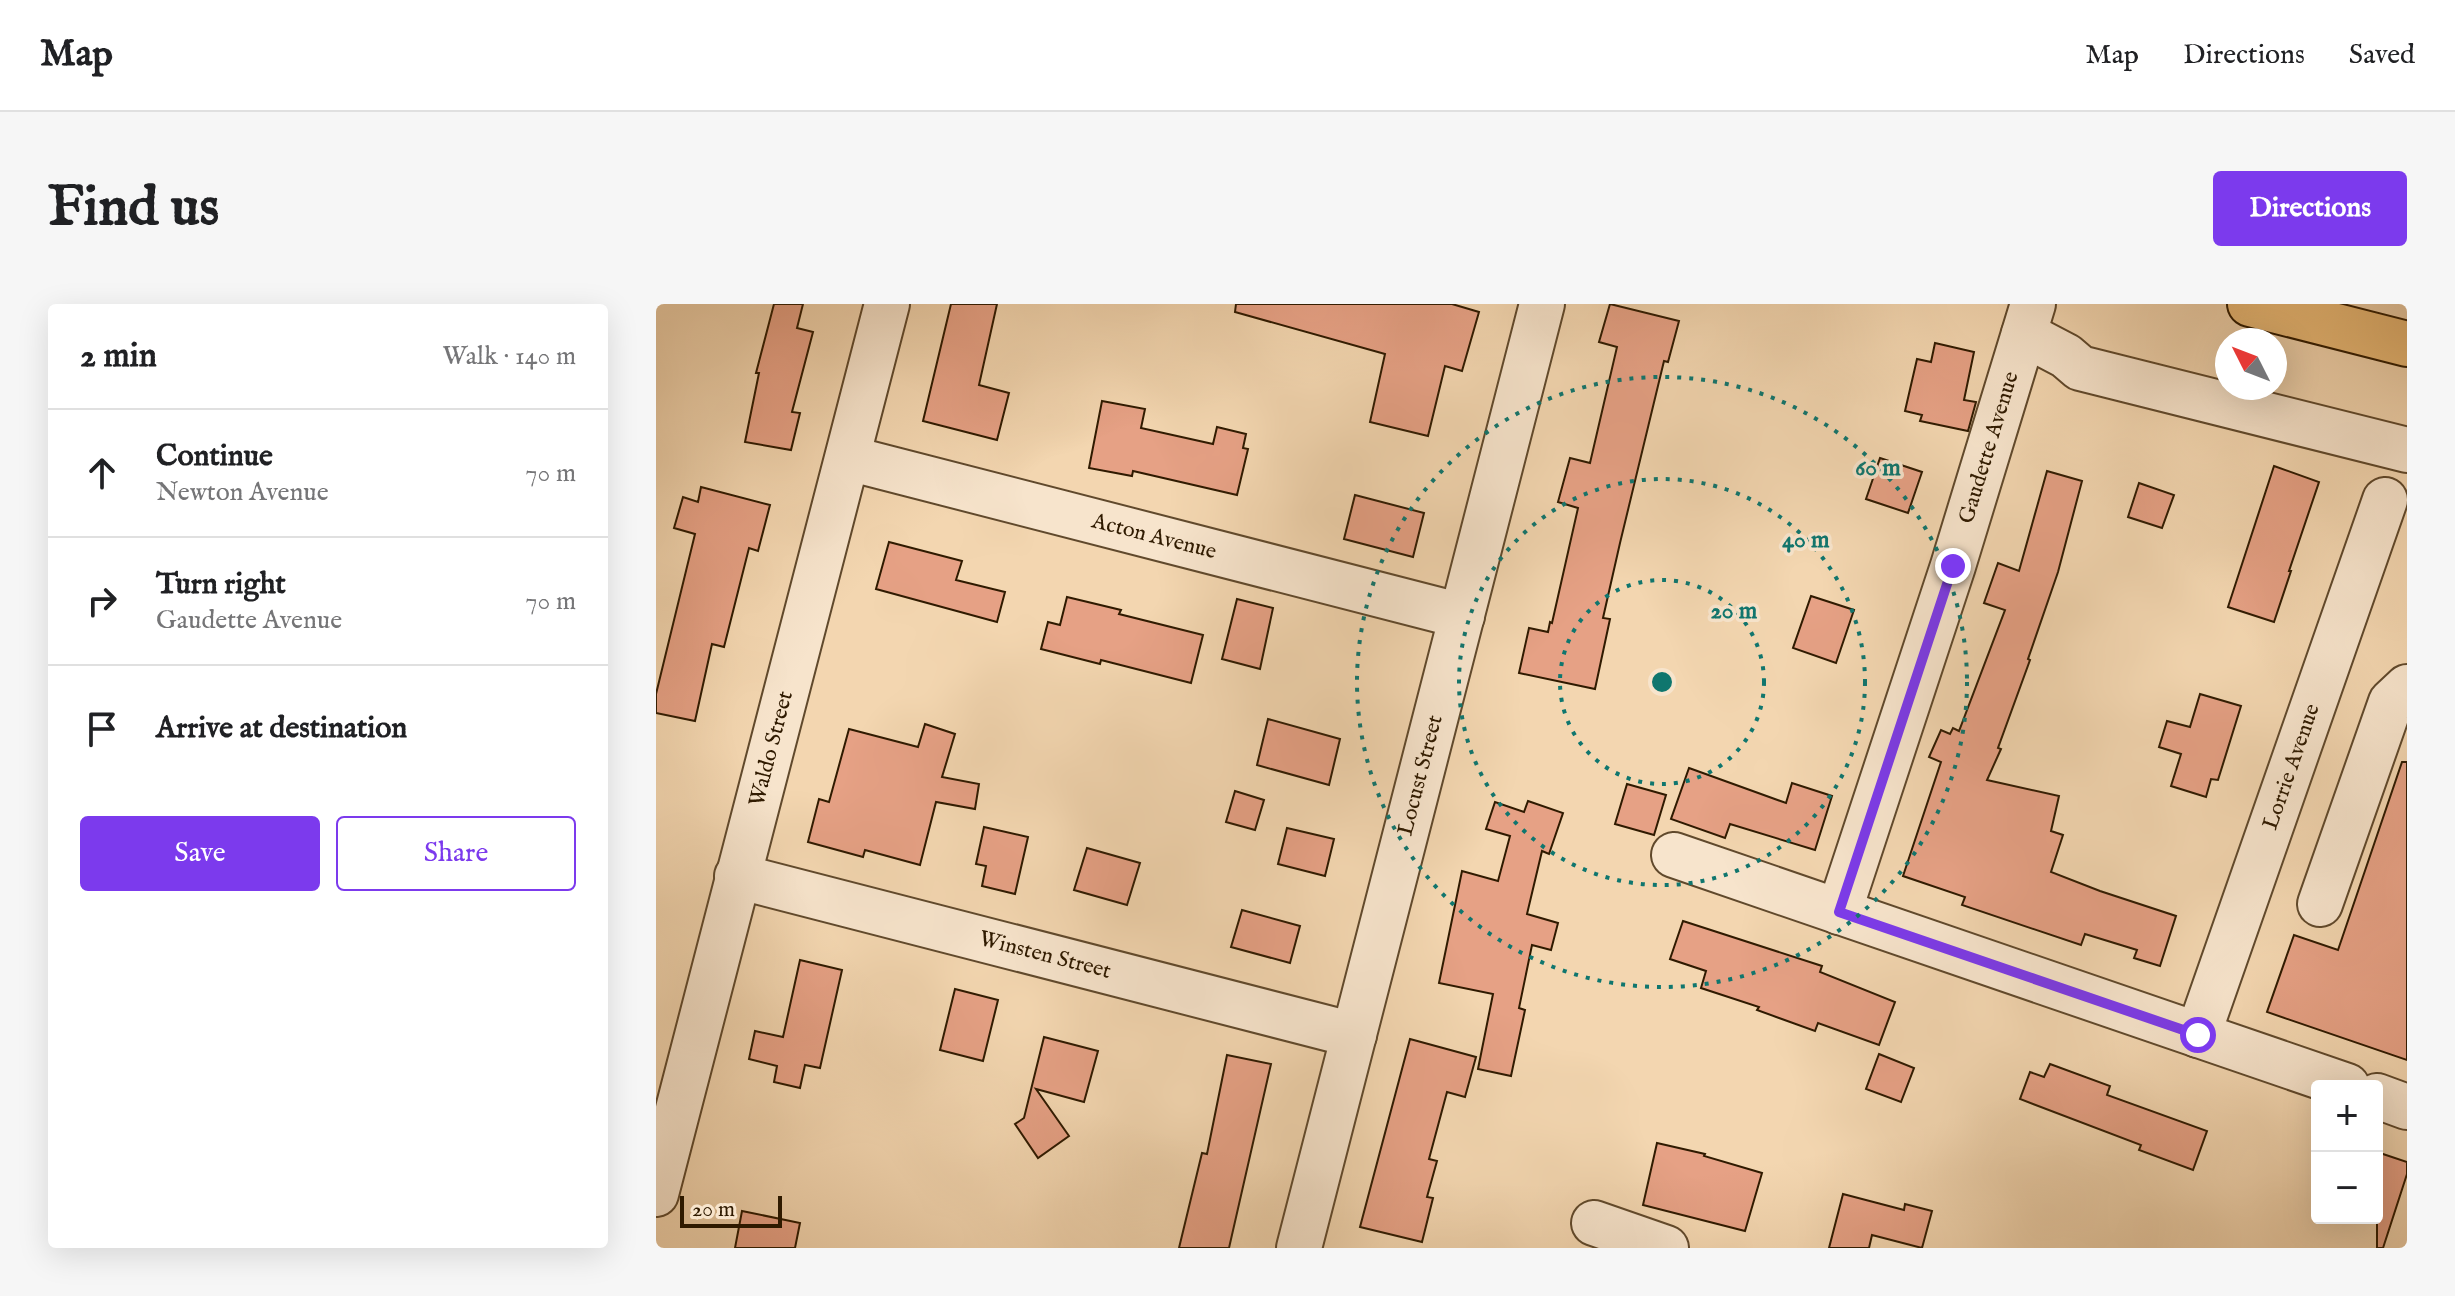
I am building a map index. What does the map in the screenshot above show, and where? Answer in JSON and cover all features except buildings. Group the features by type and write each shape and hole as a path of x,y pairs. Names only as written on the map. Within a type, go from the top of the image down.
{"main road":[{"path":"2250,304 2407,344"}],"street":[{"name":"Waldo Street","path":"656,1194 887,304"},
{"name":"Locust Street","path":"1299,1248 1542,304"},
{"path":"2029,319 2080,368 2407,450"},
{"name":"Gaudette Avenue","path":"1839,912 1953,566 2029,319"},
{"name":"Acton Avenue","path":"848,458 1462,616"},
{"name":"Lorrie Avenue","path":"2198,1035 2385,500"},
{"path":"2320,904 2391,702 2407,687"},
{"path":"1674,855 2329,1080"},
{"name":"Winsten Street","path":"737,876 1354,1035"},
{"path":"2383,1098 2407,1107"},
{"path":"1594,1223 1666,1248"}],"route":[{"path":"1953,566 1839,912 2198,1035"}]}
